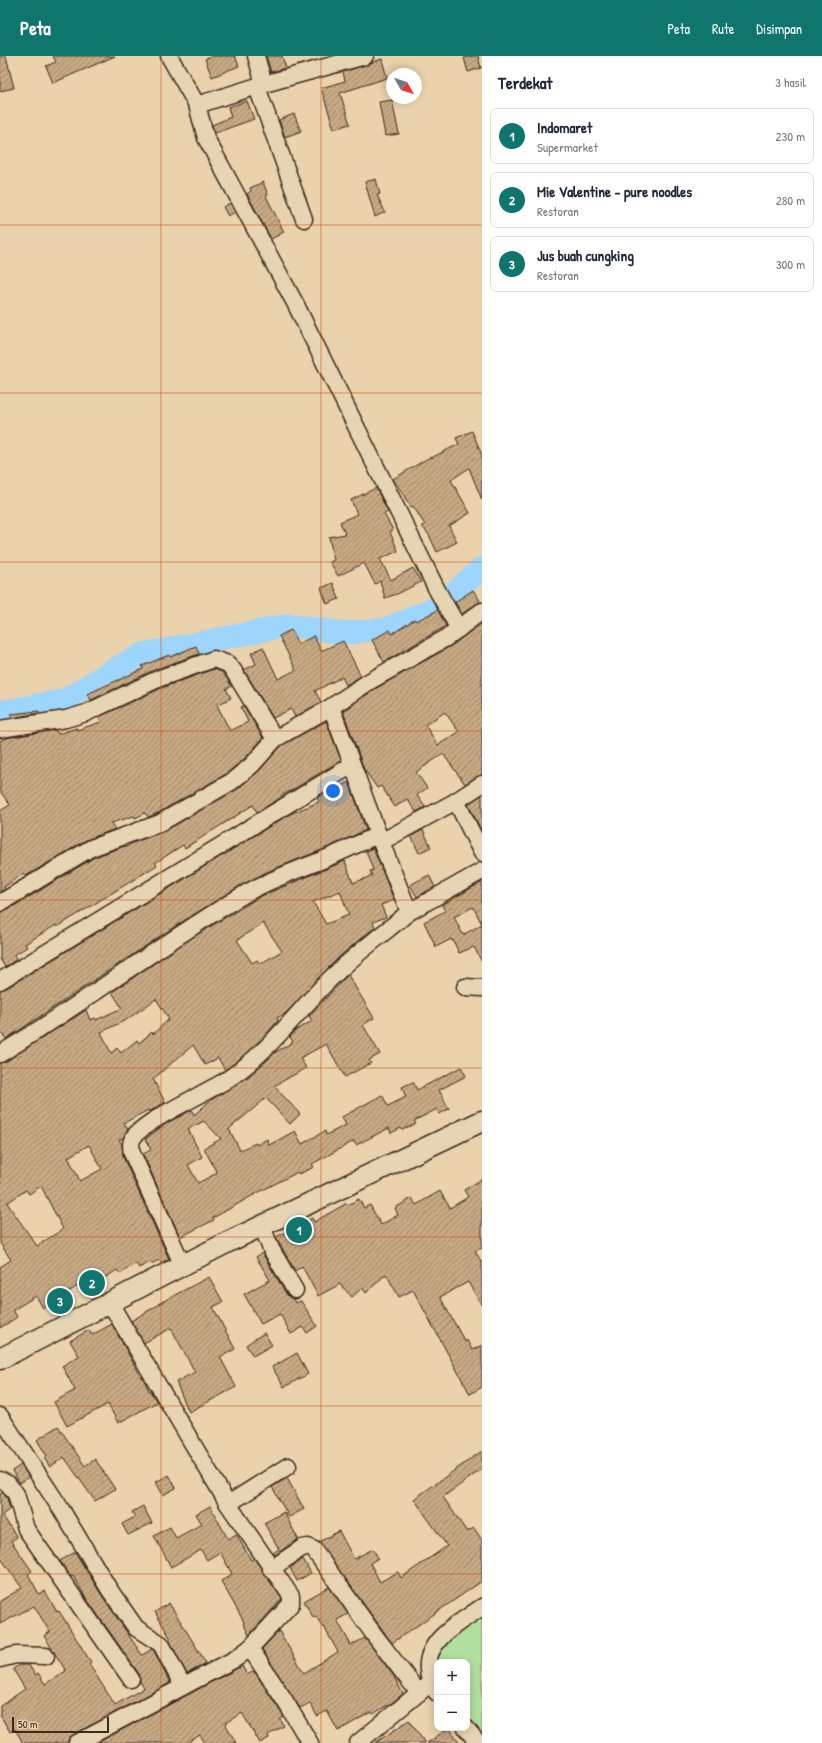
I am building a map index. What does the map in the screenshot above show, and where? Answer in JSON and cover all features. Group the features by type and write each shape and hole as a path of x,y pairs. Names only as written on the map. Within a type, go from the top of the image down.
{"main road":[{"path":"0,1359 262,1226 482,1121"}],"street":[{"path":"169,56 189,88 197,105 206,138 296,303 437,590 455,623"},
{"path":"256,56 261,86 304,219"},
{"path":"197,105 365,56"},
{"path":"0,903 91,848 160,823 231,782 252,765 275,739 331,707 370,681 446,638 455,623 482,611"},
{"path":"0,729 66,719 86,713 160,678 214,658 228,664 233,670 275,739"},
{"path":"331,707 379,838 409,912"},
{"path":"0,981 352,765"},
{"path":"0,1054 249,892 283,875 379,838 456,801 482,784"},
{"path":"456,801 482,853"},
{"path":"183,1266 132,1153 131,1146 134,1137 147,1125 227,1080 251,1062 265,1050 331,978 409,912 482,871"},
{"path":"465,988 482,988"},
{"path":"262,1226 271,1249 295,1290"},
{"path":"77,1743 235,1659 250,1648 291,1604 291,1596 271,1569 228,1504 110,1303"},
{"path":"0,1416 61,1509 109,1589 136,1628 161,1644 183,1686"},
{"path":"228,1504 288,1466"},
{"path":"0,1480 8,1484 16,1494 26,1529 131,1679"},
{"path":"271,1569 302,1548 308,1547 314,1550 375,1636 429,1689"},
{"path":"429,1689 428,1665 434,1646 445,1633 482,1607"},
{"path":"250,1648 310,1743"},
{"path":"0,1659 16,1655 46,1656"},
{"path":"358,1743 429,1689"},
{"path":"468,1731 478,1743"}],"green space":[{"path":"482,1596 482,1736 470,1722 470,1659 434,1659 434,1680 426,1667 422,1655 424,1647 429,1639 456,1614"}],"building":[{"path":"0,56 6,56 14,88 0,91"},
{"path":"53,56 115,56 53,83 46,66 56,62"},
{"path":"212,56 235,56 239,66 212,77 205,59"},
{"path":"266,56 282,56 286,68 271,72"},
{"path":"478,56 481,68 468,72 464,58"},
{"path":"382,59 386,78 340,93 350,124 334,129 321,88 345,81 343,72"},
{"path":"247,101 254,119 215,133 212,125 231,117 228,107"},
{"path":"386,101 386,104 393,104 399,134 385,136 379,102"},
{"path":"294,114 301,131 285,137 279,120"},
{"path":"376,179 380,194 377,195 385,212 375,217 365,182"},
{"path":"263,182 268,195 266,196 284,232 271,239 247,194 251,191 250,188"},
{"path":"230,203 235,212 228,216 223,207"},
{"path":"472,431 482,455 482,500 469,468 451,480 470,513 449,526 457,542 437,552 429,535 422,526 425,525 413,506 411,507 393,479 430,457 431,458 459,444 456,438"},
{"path":"376,488 388,512 384,514 393,530 390,532 398,551 380,559 391,580 413,568 421,582 397,594 385,598 380,581 375,584 364,563 338,576 330,562 334,560 329,537 345,534 340,522 357,514 351,500"},
{"path":"333,583 339,599 327,604 321,588"},
{"path":"473,590 480,601 462,614 455,602"},
{"path":"438,610 446,626 384,662 372,640 390,630 392,634 415,619 416,621"},
{"path":"482,623 482,775 465,784 443,754 416,772 427,788 417,795 425,807 416,812 407,799 395,807 381,786 377,788 364,769 343,711 375,689 451,646","holes":["445,712 459,732 438,745 425,725"]},
{"path":"291,630 298,644 314,636 321,651 343,641 361,676 346,685 342,677 315,691 321,702 295,717 291,709 273,718 244,670 256,664 251,653 263,647 278,679 296,670 279,636"},
{"path":"196,646 199,654 156,669 91,700 87,694 143,669 142,666 169,655 170,657"},
{"path":"214,669 222,672 232,686 226,689 231,698 217,705 230,731 248,722 241,707 244,706 263,738 245,758 226,774 156,814 148,817 145,813 135,818 134,816 111,823 115,829 86,840 26,876 24,873 4,887 5,889 0,892 0,811 10,805 0,791 0,741 6,738 56,730 58,734 77,728 77,730 101,722 99,717 164,687"},
{"path":"39,711 39,713 12,718 11,714"},
{"path":"326,721 341,760 257,812 253,805 185,848 183,845 155,863 157,865 57,927 56,925 25,944 27,947 14,955 17,959 5,967 0,959 0,912 16,905 95,857 125,846 126,847 135,842 165,831 236,790 259,771 281,746"},
{"path":"349,782 366,830 324,849 271,870 243,884 180,923 6,1039 0,1031 0,990 5,989 290,814 319,802 317,798 331,789 332,790"},
{"path":"482,795 482,832 468,804"},
{"path":"423,830 431,847 419,853 411,836"},
{"path":"373,848 394,900 381,905 386,917 373,922 375,927 341,955 286,1013 277,1018 278,1021 263,1038 237,1061 225,1070 218,1058 205,1065 193,1045 153,1079 165,1102 149,1112 148,1110 124,1123 128,1130 123,1138 119,1140 122,1144 123,1157 169,1259 161,1263 159,1260 151,1264 150,1262 139,1268 136,1263 120,1274 117,1270 101,1280 99,1277 86,1285 84,1282 43,1308 36,1296 13,1310 17,1317 0,1328 0,1267 11,1260 0,1243 0,1063 5,1062 86,1010 90,1020 95,1018 96,1020 122,1008 112,992 190,939 261,896 345,861 353,883 372,876 370,871 373,870 366,851","holes":["340,891 349,915 326,924 313,902","263,923 282,951 260,964 257,960 252,963 237,940","156,999 169,1019 153,1034 152,1032 139,1043 137,1040 121,1053 117,1048 111,1053 101,1032 126,1020","89,1145 102,1169 80,1181 68,1157","41,1186 63,1229 37,1246 7,1203 26,1190 29,1194"]},
{"path":"429,875 435,887 417,897 410,885"},
{"path":"482,882 482,924 482,962 474,947 459,953 453,940 452,941 451,939 436,947 424,922 445,911 442,905","holes":["473,907 482,924 463,935 454,917"]},
{"path":"348,975 374,1018 363,1025 380,1054 369,1060 371,1063 345,1077 326,1044 300,1058 306,1068 274,1086 300,1114 290,1124 266,1098 229,1129 240,1150 256,1143 257,1145 267,1139 269,1145 295,1131 302,1144 325,1131 326,1135 346,1125 342,1117 382,1095 388,1106 406,1097 402,1087 413,1082 417,1090 461,1067 466,1076 439,1090 449,1109 439,1114 437,1109 414,1121 416,1124 402,1130 401,1128 391,1133 389,1128 356,1145 354,1141 312,1164 314,1167 299,1174 298,1172 257,1193 213,1218 214,1220 180,1237 143,1154 151,1150 145,1139 167,1123 192,1110 194,1115 211,1100 249,1076 276,1052 293,1042 290,1037 296,1030 312,1021 309,1016","holes":["204,1121 221,1139 204,1148 217,1173 198,1183 188,1165 202,1157 188,1129"]},
{"path":"482,1179 482,1248 475,1251 482,1263 482,1306 468,1282 440,1297 465,1342 467,1340 472,1350 482,1345 482,1387 470,1394 413,1290 399,1297 386,1274 366,1293 362,1288 352,1297 340,1284 318,1296 302,1266 295,1271 276,1237 312,1218 314,1222 347,1203 348,1205 359,1199 364,1208 370,1205 381,1225 398,1215 395,1208 412,1198 416,1205 440,1191 450,1208 468,1197 464,1190"},
{"path":"262,1253 287,1295 293,1299 295,1303 301,1301 317,1326 307,1333 303,1327 291,1334 280,1314 261,1324 244,1294 270,1280 256,1257"},
{"path":"209,1277 223,1302 213,1307 235,1349 220,1357 236,1387 189,1412 176,1382 195,1372 171,1328 144,1343 131,1321 158,1304"},
{"path":"112,1324 149,1391 157,1402 118,1423 108,1404 67,1426 54,1402 75,1390 62,1366 79,1356 70,1341 89,1330 92,1335"},
{"path":"264,1333 272,1345 253,1356 246,1345"},
{"path":"297,1353 308,1374 284,1387 272,1367"},
{"path":"58,1426 85,1466 95,1459 115,1489 95,1501 64,1457 50,1467 44,1458 47,1456 37,1440"},
{"path":"482,1451 482,1469 443,1497 467,1532 474,1528 482,1540 482,1581 392,1643 319,1542 339,1531 354,1559 373,1549 378,1558 370,1563 380,1582 398,1572 401,1578 447,1546 414,1499"},
{"path":"21,1465 29,1477 20,1483 12,1471"},
{"path":"169,1475 176,1488 163,1495 156,1482"},
{"path":"287,1478 304,1509 289,1517 272,1487"},
{"path":"2,1492 7,1498 10,1509 2,1515 17,1537 11,1541 32,1571 28,1574 39,1594 45,1591 57,1612 59,1611 91,1662 89,1664 115,1705 144,1688 140,1682 139,1674 86,1598 73,1576 71,1577 60,1561 75,1552 142,1655 152,1649 154,1651 170,1683 73,1735 69,1738 68,1743 23,1743 15,1729 10,1732 0,1715 0,1706 25,1689 13,1669 19,1665 29,1665 35,1675 38,1673 45,1684 66,1671 44,1636 50,1632 34,1606 0,1624 0,1601 22,1588 0,1557 0,1494"},
{"path":"143,1506 152,1523 128,1535 122,1524 135,1517 132,1512"},
{"path":"210,1506 228,1539 236,1534 251,1560 254,1558 282,1599 249,1635 243,1623 244,1622 221,1581 232,1574 220,1552 207,1560 201,1550 171,1567 154,1536 170,1527 176,1538 202,1524 196,1514"},
{"path":"284,1512 298,1539 275,1555 273,1553 279,1549 264,1523"},
{"path":"303,1559 311,1573 297,1581 290,1568"},
{"path":"329,1587 348,1614 337,1620 351,1645 365,1638 393,1675 403,1694 373,1714 371,1712 338,1731 327,1711 317,1716 310,1703 300,1708 262,1649 279,1631 304,1673 338,1652 324,1627 323,1628 316,1616 313,1617 304,1601"},
{"path":"169,1603 206,1663 187,1674 169,1640 171,1639 155,1612"},
{"path":"242,1666 247,1675 254,1671 284,1717 280,1719 284,1726 268,1735 269,1738 260,1743 242,1713 225,1723 236,1743 205,1743 200,1735 187,1743 97,1743"},
{"path":"409,1720 425,1743 375,1743"},
{"path":"445,1731 451,1731 460,1743 427,1743"}],"waterway":[{"path":"0,712 65,700 113,670 143,654 290,625 344,633 386,629 439,606 482,568"}],"place":[{"name":"Indomaret","path":"299,1230"},
{"name":"Mie Valentine - pure noodles","path":"92,1283"},
{"name":"Jus buah cungking","path":"60,1301"}]}
